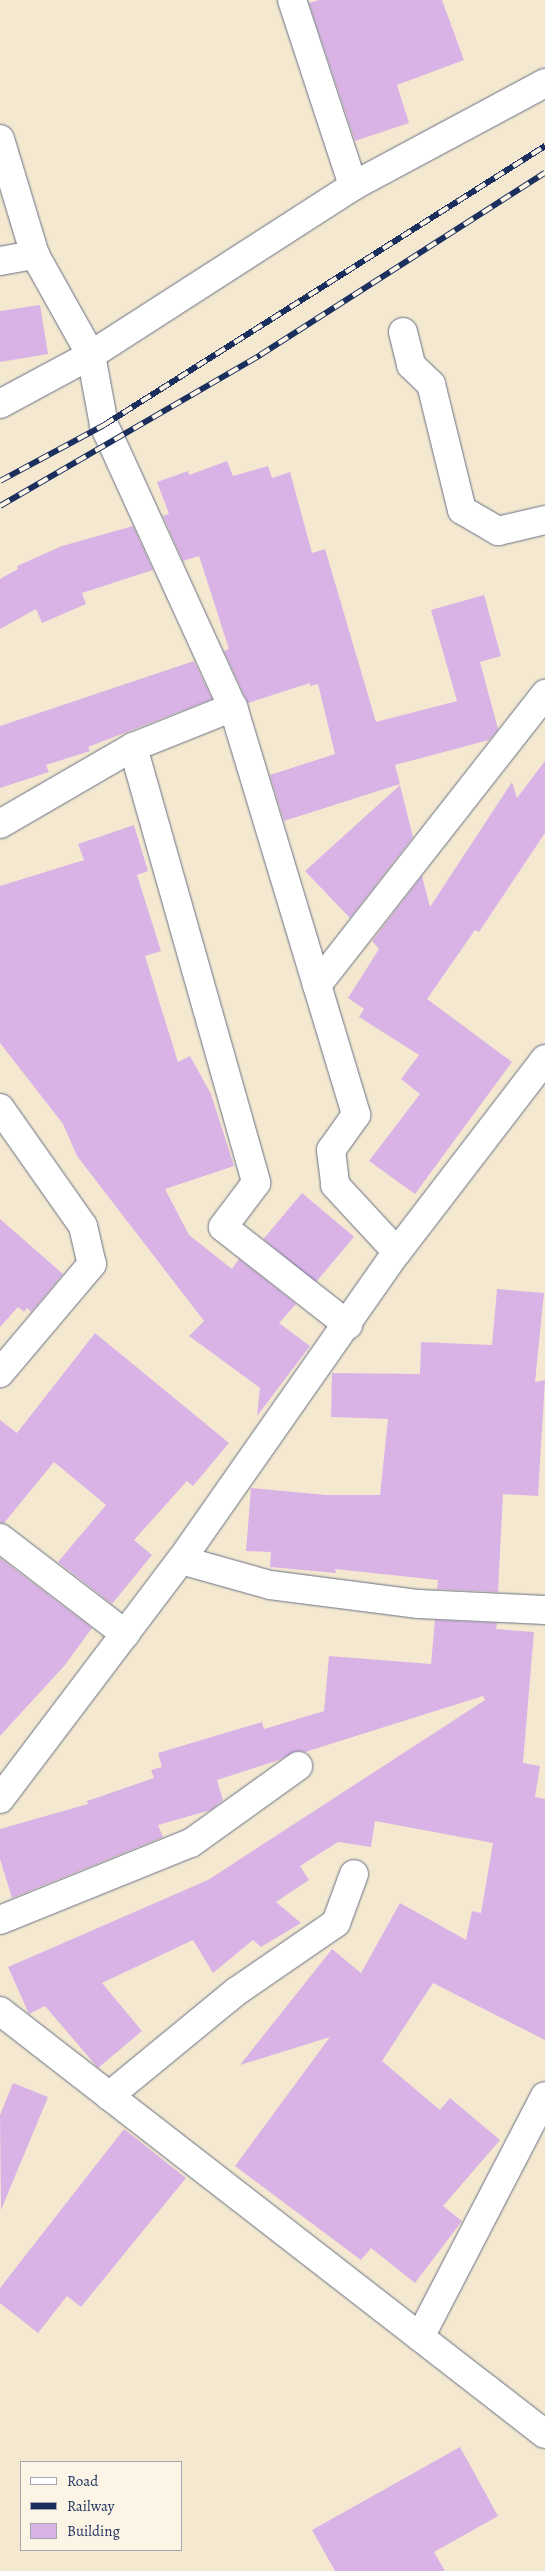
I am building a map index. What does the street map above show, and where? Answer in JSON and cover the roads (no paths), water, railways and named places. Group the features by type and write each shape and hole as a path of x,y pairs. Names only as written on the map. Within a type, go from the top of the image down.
{"street":[{"path":"292,0 353,186"},
{"path":"0,404 91,354 353,186 545,83"},
{"path":"0,139 34,255 91,354 104,424 233,707 356,1115 331,1150 335,1185 397,1252"},
{"path":"0,261 34,255"},
{"path":"403,332 412,365 431,384 462,510 498,531 545,520"},
{"path":"317,985 545,694"},
{"path":"0,824 134,747 233,707"},
{"path":"134,747 256,1183 223,1227 348,1325"},
{"path":"0,1799 181,1560 348,1325 397,1252 545,1059"},
{"path":"0,1108 83,1226 92,1264 0,1373"},
{"path":"0,1538 125,1634"},
{"path":"181,1560 270,1585 419,1604 545,1610"},
{"path":"0,1920 191,1842 298,1766"},
{"path":"109,2096 237,1990 336,1923 354,1874"},
{"path":"0,2012 545,2434"},
{"path":"420,2337 545,2096"}],"railway":[{"path":"0,481 104,425 545,146"},
{"path":"0,506 260,355 545,173"}]}
